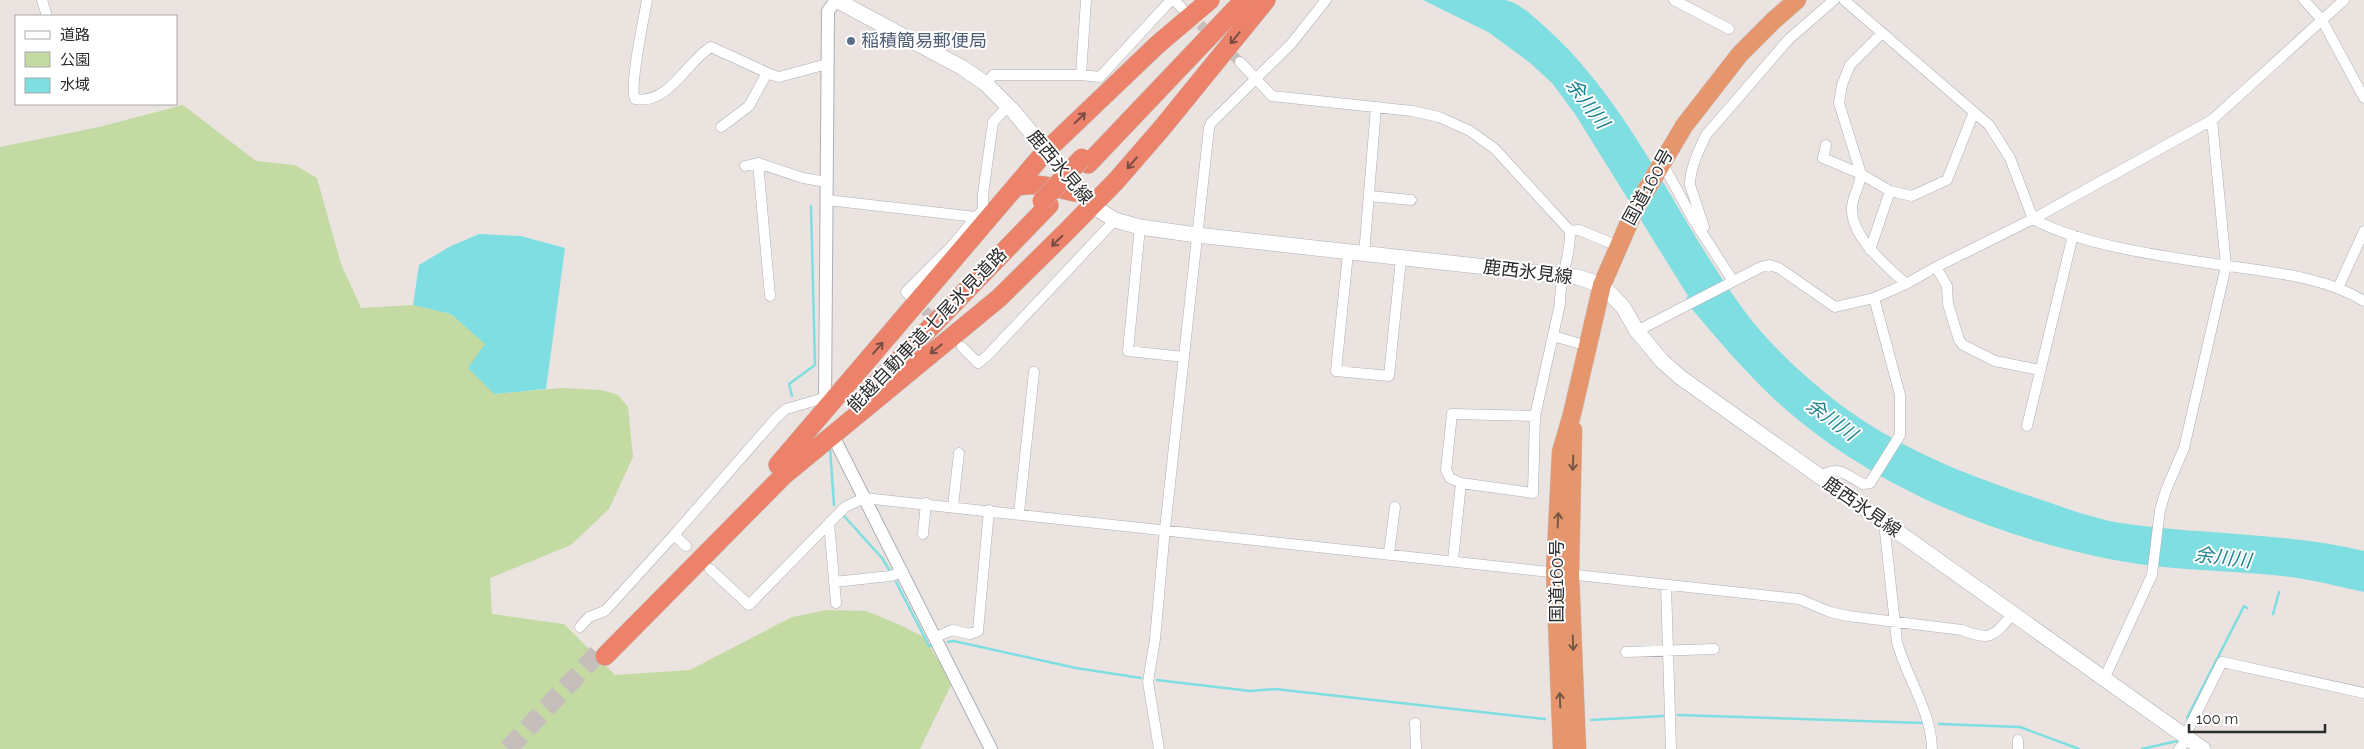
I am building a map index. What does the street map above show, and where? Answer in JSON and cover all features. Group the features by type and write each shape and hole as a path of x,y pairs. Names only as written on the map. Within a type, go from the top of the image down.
{"highway":[{"path":"781,470 1045,152 1156,45 1210,0"},
{"name":"能越自動車道;七尾氷見道路","path":"1085,161 1230,0"},
{"name":"能越自動車道;七尾氷見道路","path":"602,654 781,470 920,340 1085,161 1244,0"},
{"path":"781,470 999,298 1068,230 1085,199 1116,181 1266,0"},
{"name":"国道160号","path":"1562,749 1563,573 1574,454 1572,414 1602,285 1635,209 1661,161 1684,126 1728,69 1774,20 1797,0"},
{"path":"1015,188 1025,184 1034,185 1085,199"},
{"name":"国道160号","path":"1563,573 1577,749"}],"main road":[{"name":"鹿西氷見線","path":"836,0 963,68 986,84 1008,106 1085,199 1115,220 1140,227 1197,236 1401,259 1562,274 1602,285 1623,307 1637,331 1662,361 1680,377 2104,679 2184,741 2202,749"}],"street":[{"path":"42,0 47,15"},
{"path":"647,0 634,77 632,94 635,98 641,100 669,88 705,50 711,47 779,77 827,64"},
{"path":"580,628 589,617 605,610 674,535 776,418 786,409 824,401 828,11 836,0"},
{"path":"1081,75 1086,0"},
{"path":"986,84 993,75 1081,75 1100,77 1172,0 1182,8"},
{"path":"1159,749 1148,682 1155,639 1164,530 1209,128 1291,44 1326,0"},
{"path":"1674,0 1729,29"},
{"path":"1700,231 1704,227 1690,185 1690,178 1706,135 1789,39 1834,0"},
{"path":"1844,0 1989,125 2010,158 2033,218 2073,235 2131,250 2294,275 2338,288 2364,301"},
{"path":"2304,0 2322,20 2364,98"},
{"path":"1637,331 1761,267 1769,265 1779,268 1834,307 1874,298 1906,284 2033,218 2212,120 2344,0"},
{"path":"1882,33 1850,66 1842,85 1839,103 1861,174 1860,184 1852,209 1857,229 1870,250 1906,284"},
{"path":"1240,62 1272,96 1412,111 1439,117 1470,131 1496,149 1570,231 1570,240 1562,274 1560,304 1536,416 1533,493 1461,483 1450,478 1446,470 1452,414 1536,416"},
{"path":"721,127 750,106 767,72"},
{"path":"912,298 906,292 951,247 983,210 993,122 1008,106"},
{"path":"1364,255 1376,107"},
{"path":"1826,145 1822,156 1826,160 1861,174 1890,191 1912,196 1947,180 1974,112"},
{"path":"2104,679 2154,568 2159,521 2166,490 2184,448 2226,266 2212,120"},
{"path":"1821,170 1826,160"},
{"path":"1661,161 1700,231 1733,281"},
{"path":"746,166 758,163 803,178 827,182"},
{"path":"758,163 770,296"},
{"path":"1870,250 1890,191"},
{"path":"1370,196 1411,200"},
{"path":"827,200 976,217"},
{"path":"962,347 978,363 987,356 1115,220"},
{"path":"1140,227 1128,351 1184,357"},
{"path":"1570,231 1579,230 1618,246"},
{"path":"2338,288 2364,230"},
{"path":"2027,426 2073,235"},
{"path":"1348,253 1336,371 1389,376 1401,259"},
{"path":"1936,267 1947,286 1948,304 1959,340 1963,345 1995,361 2040,370"},
{"path":"1820,477 1829,470 1838,470 1863,484 1870,483 1900,435 1900,395 1874,298"},
{"path":"1553,336 1588,346"},
{"path":"1019,513 1034,372"},
{"path":"835,440 991,749"},
{"path":"953,506 959,453"},
{"path":"1454,560 1461,483"},
{"path":"710,569 749,605 845,507 864,498 1019,513 1799,599 1830,612 1896,623 1962,630 1976,636 1989,637 1997,633 2012,615"},
{"path":"923,534 926,503"},
{"path":"1389,553 1395,507"},
{"path":"936,637 952,630 970,634 978,631 989,510"},
{"path":"829,523 836,603"},
{"path":"1884,523 1897,642 1902,661 1931,727 1932,749"},
{"path":"674,535 686,546"},
{"path":"834,582 890,576 903,572"},
{"path":"1666,585 1671,749"},
{"path":"1626,652 1714,649"},
{"path":"2184,741 2222,662 2364,693"},
{"path":"1415,723 1416,749"}],"green space":[{"path":"183,105 256,161 295,165 317,178 341,264 361,308 413,305 451,314 486,344 494,394 562,388 602,390 618,395 628,407 633,457 609,509 571,545 490,578 492,614 564,624 615,675 690,670 792,617 827,610 866,611 924,637 952,683 920,749 0,749 0,147 99,127"}],"water":[{"name":"余川川","path":"1423,0 1505,0 1521,7 1544,26 1574,56 1626,122 1714,267 1759,330 1810,380 1837,402 1883,433 1932,458 1983,480 2098,518 2150,527 2304,540 2364,551 2364,592 2292,577 2160,567 2072,551 2025,538 1979,522 1934,503 1890,481 1848,456 1808,428 1771,396 1730,354 1692,309 1686,299 1688,296 1575,114 1552,83 1529,62 1488,32"},
{"path":"479,234 521,236 565,248 546,389 494,394 468,368 485,344 451,314 413,305 419,265 449,247"}],"waterway":[{"path":"792,396 789,384 815,365 811,206"},
{"path":"830,448 834,505"},
{"path":"844,516 882,558 890,571"},
{"path":"896,582 929,646 931,646"},
{"path":"2273,614 2279,592"},
{"path":"2187,718 2244,606 2247,608"},
{"path":"948,642 954,641 1076,668 1141,678"},
{"path":"1157,680 1250,691 1275,689 1545,719"},
{"path":"1678,715 1923,723"},
{"path":"1591,720 1663,716"},
{"path":"1939,724 2020,727 2079,749"},
{"path":"2142,749 2177,741"}],"tunnel":[{"path":"1189,14 1240,62"},
{"path":"914,300 954,339"},
{"path":"508,749 600,651"}],"place":[{"name":"稲積簡易郵便局","path":"851,41"}]}
